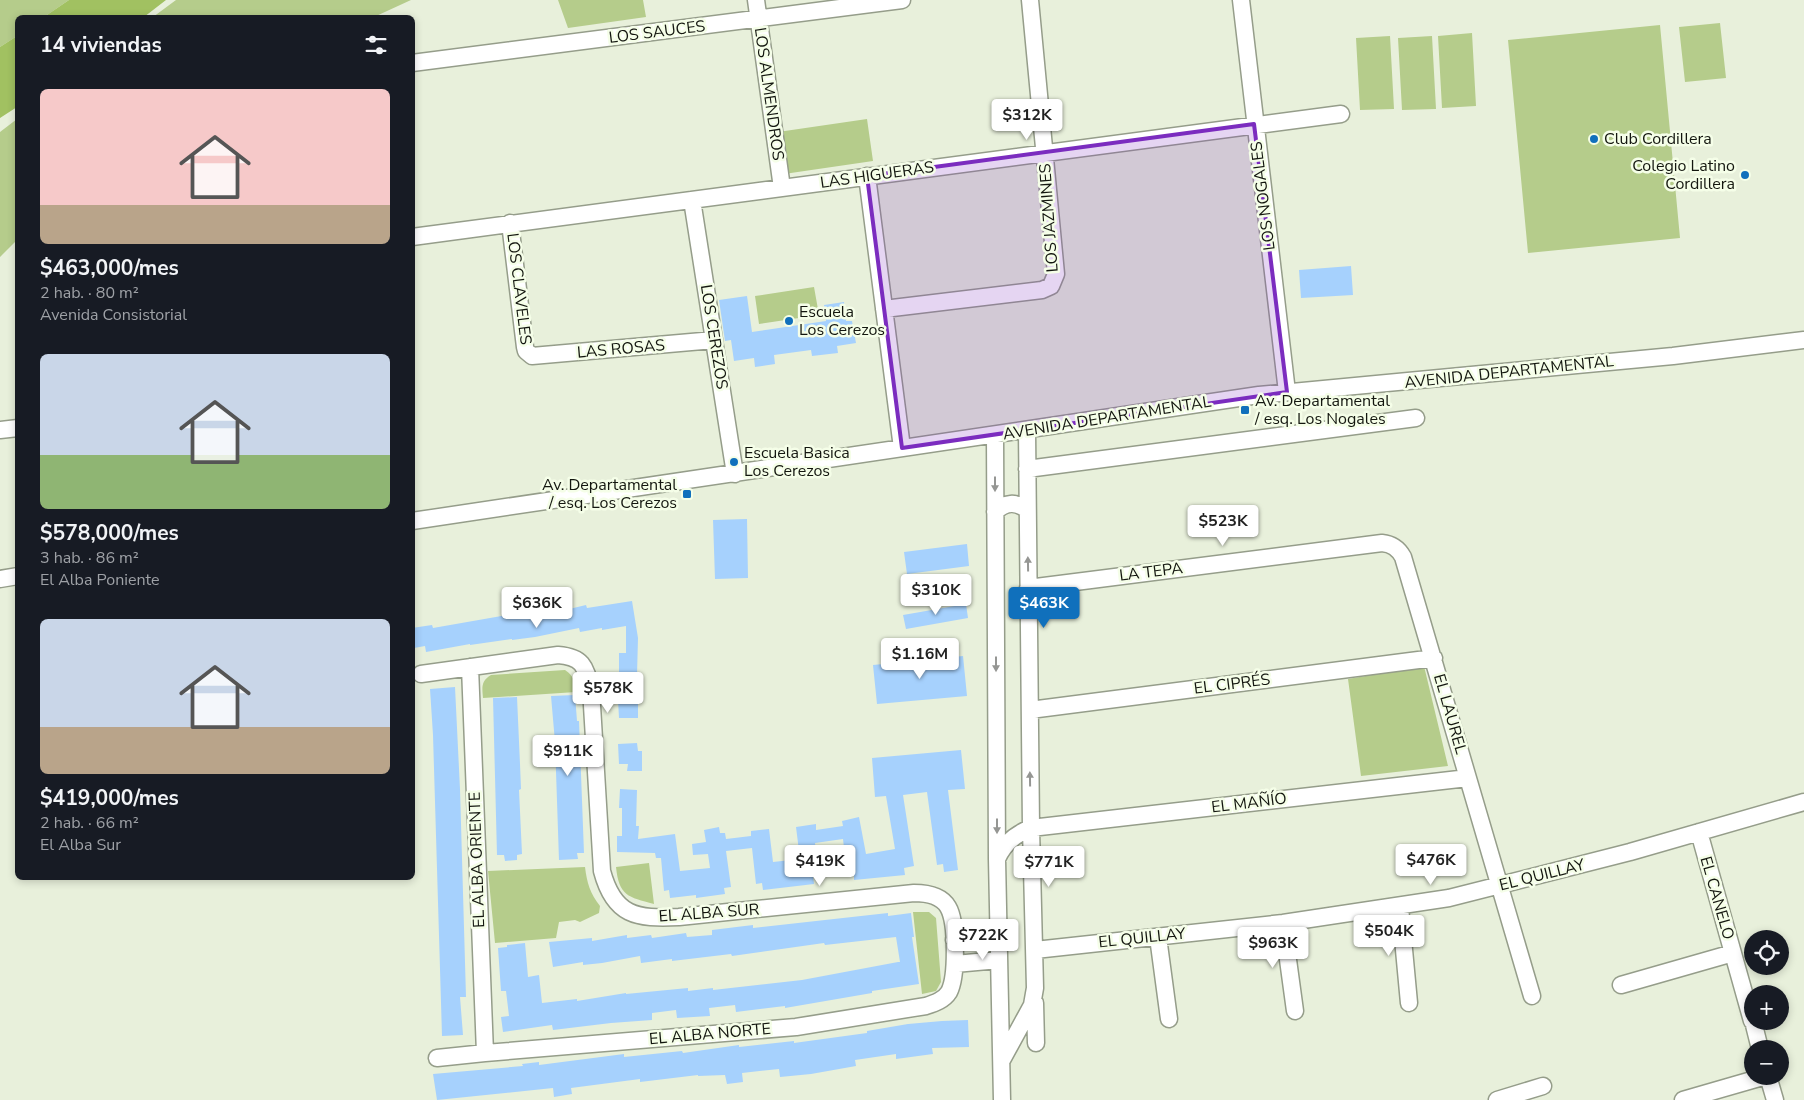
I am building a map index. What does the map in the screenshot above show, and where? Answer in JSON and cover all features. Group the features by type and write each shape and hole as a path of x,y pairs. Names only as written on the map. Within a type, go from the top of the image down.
{"street":[{"name":"LOS ALMENDROS","path":"756,0 782,188"},
{"name":"LOS SAUCES","path":"415,63 902,0"},
{"name":"LOS JAZMINES","path":"884,309 1042,290 1051,286 1056,274 1030,0"},
{"name":"LOS NOGALES","path":"1241,0 1254,124 1287,392"},
{"name":"LAS HIGUERAS","path":"415,237 1254,124 1341,114"},
{"path":"867,176 902,448"},
{"name":"LOS CEREZOS","path":"692,200 735,474"},
{"name":"LOS CLAVELES","path":"510,223 525,347 529,354"},
{"name":"LAS ROSAS","path":"529,354 536,357 714,340"},
{"name":"AVENIDA DEPARTAMENTAL","path":"415,521 1287,392 1664,356 1804,340"},
{"path":"1027,468 1416,418"},
{"path":"0,430 15,428"},
{"path":"1027,430 1031,828 1036,1043"},
{"path":"995,435 997,859 1002,1100"},
{"path":"995,512 1007,504 1022,505 1027,510"},
{"name":"LA TEPA","path":"1028,588 1382,543 1393,546"},
{"name":"EL LAUREL","path":"1393,546 1401,552 1403,557 1532,996"},
{"path":"0,579 15,576"},
{"name":"EL ALBA SUR","path":"470,667 558,654 570,656 581,662 586,670 591,689 602,871 607,889 617,903 627,912 644,917 679,917 914,893 928,894 939,898 948,907 952,920 954,940"},
{"name":"EL CIPRÉS","path":"1030,710 1434,658"},
{"path":"422,674 470,667"},
{"name":"EL ALBA ORIENTE","path":"470,667 485,1053"},
{"name":"EL MAÑÍO","path":"1031,828 1468,778"},
{"name":"EL QUILLAY","path":"1035,950 1283,923 1400,907 1449,898 1630,852 1804,802"},
{"path":"997,859 1001,850 1014,836 1031,828"},
{"name":"EL CANELO","path":"1699,832 1744,990"},
{"path":"1400,907 1409,1003"},
{"path":"1283,923 1295,1010"},
{"path":"1158,937 1169,1018"},
{"path":"954,940 998,939"},
{"name":"EL ALBA NORTE","path":"438,1058 796,1027 926,1006 940,1001 949,991 955,964 954,940"},
{"path":"1621,984 1733,953"},
{"path":"955,964 999,960"},
{"path":"1001,1062 1026,1018 1034,997"},
{"path":"1000,1001 1007,1015 1012,1018 1026,1018"},
{"path":"1683,1100 1744,1083"},
{"path":"1770,1085 1775,1100"},
{"path":"1497,1100 1543,1086"}],"highlighted area":[{"path":"1254,124 1287,392 902,448 867,176"}],"shaded area":[{"path":"0,0 69,0 47,15 15,15 15,37 0,47"},
{"path":"69,0 166,0 147,15 47,15"},
{"path":"176,0 411,0 378,15 156,15"},
{"path":"558,0 643,0 646,17 568,28"},
{"path":"1720,23 1726,78 1685,82 1679,27"},
{"name":"Club Cordillera","path":"1660,25 1680,238 1528,253 1508,40"},
{"path":"1472,33 1476,106 1442,108 1438,36"},
{"path":"1390,36 1394,109 1360,110 1356,38"},
{"path":"1432,36 1436,109 1402,110 1398,38"},
{"path":"15,37 15,108 0,118 0,47"},
{"path":"867,119 873,161 784,174 778,132"},
{"path":"15,121 15,242 0,257 0,132"},
{"path":"814,287 819,315 759,324 755,296"},
{"path":"1424,666 1448,766 1361,776 1348,679"},
{"path":"565,670 574,680 576,692 483,698 483,685 485,680 491,675"},
{"path":"649,863 654,904 626,894 622,890 617,877 616,867"},
{"path":"585,867 590,888 600,906 599,913 580,922 575,920 559,922 556,938 495,943 488,871"},
{"path":"913,912 929,912 936,918 941,982 936,991 922,994"}],"building":[{"path":"1351,266 1353,295 1301,298 1299,270"},
{"path":"747,296 752,332 826,321 824,305 844,302 846,321 852,321 856,343 837,346 838,353 812,356 811,350 774,355 775,364 755,367 754,358 734,361 731,340 725,341 719,300"},
{"path":"747,519 748,578 715,579 713,520"},
{"path":"967,544 969,566 907,574 904,552"},
{"path":"632,601 638,638 637,675 619,674 619,653 626,653 626,626 580,632 579,628 535,637 470,644 426,652 425,646 415,648 415,628 432,625 433,628 542,609 543,611 564,607 565,610 586,605 587,608"},
{"path":"966,604 968,618 906,629 903,615"},
{"path":"963,656 967,696 877,704 873,665"},
{"path":"455,687 466,997 460,997 463,1035 442,1036 430,689"},
{"path":"575,695 577,721 579,721 584,853 577,853 578,859 559,860 555,742 551,696"},
{"path":"517,697 522,854 517,855 517,860 505,861 504,855 497,855 493,698"},
{"path":"618,700 638,700 638,718 619,718"},
{"path":"637,743 638,751 642,751 642,771 627,771 628,764 619,764 618,744"},
{"path":"961,750 965,789 948,790 958,870 944,872 943,864 937,865 927,792 903,795 914,866 904,868 905,875 854,880 854,873 847,874 843,839 815,843 819,876 813,876 814,884 763,890 762,883 756,884 752,848 726,851 731,887 724,888 725,894 696,898 696,895 670,898 669,890 664,891 661,858 656,858 655,853 617,852 617,836 622,836 622,808 619,808 620,789 637,790 636,826 639,826 638,839 675,834 680,871 710,868 708,854 693,855 692,844 706,842 704,830 719,827 720,833 725,833 726,839 751,836 751,831 769,829 773,862 800,859 796,827 816,824 816,830 843,826 842,821 859,817 866,854 895,849 886,796 875,797 872,758"},
{"path":"888,913 888,916 911,913 914,937 912,937 919,984 785,1008 785,1006 736,1012 735,1005 709,1008 710,1016 677,1018 676,1010 652,1013 652,1020 553,1030 552,1025 503,1032 501,1017 509,1016 506,991 501,991 498,948 507,947 507,945 525,943 528,977 539,975 542,1003 577,999 577,1001 626,993 688,988 688,991 713,988 713,990 802,980 900,962 896,937 825,945 824,943 732,956 731,954 641,963 640,956 602,963 583,965 583,962 553,967 549,942 592,938 592,941 627,935 627,938 651,935 652,938 686,933 687,937 712,935 712,930 753,925 753,928"},
{"path":"968,1020 969,1047 932,1048 933,1054 896,1059 896,1054 855,1060 856,1066 811,1074 780,1077 779,1069 742,1073 743,1082 727,1084 725,1075 698,1075 640,1082 640,1079 571,1088 572,1094 554,1097 553,1088 437,1100 433,1074 523,1066 522,1064 539,1062 539,1065 624,1054 624,1057 682,1051 683,1053 739,1045 739,1047 794,1041 794,1043 867,1033 867,1031 908,1024"}],"place":[{"name":"Club Cordillera","path":"1594,139"},
{"name":"Colegio Latino Cordillera","path":"1745,175"},
{"name":"Escuela Los Cerezos","path":"789,321"},
{"name":"Av. Departamental / esq. Los Nogales","path":"1245,410"},
{"name":"Escuela Basica Los Cerezos","path":"734,462"},
{"name":"Av. Departamental / esq. Los Cerezos","path":"687,494"}]}
